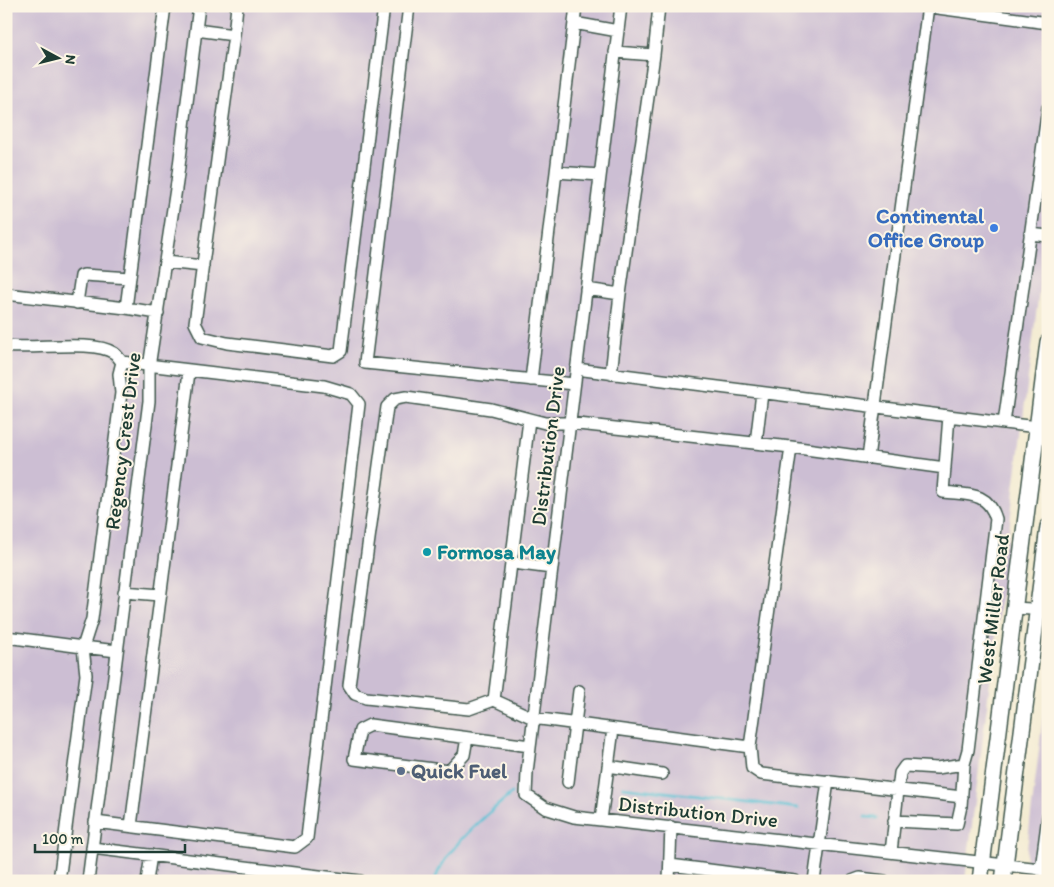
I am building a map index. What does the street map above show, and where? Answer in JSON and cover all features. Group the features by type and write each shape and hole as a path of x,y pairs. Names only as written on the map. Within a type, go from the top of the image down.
{"main road":[{"name":"West Miller Road","path":"980,881 1014,608 1042,428 1048,342"},
{"name":"West Miller Road","path":"1003,881 1042,610 1048,527"}],"street":[{"path":"126,308 165,6"},
{"name":"Regency Crest Drive","path":"88,881 149,400 149,367 166,262 200,6"},
{"path":"237,6 195,323 202,336 227,344 333,356 341,351 384,6"},
{"path":"409,6 365,363 574,384"},
{"path":"532,380 576,6"},
{"name":"Distribution Drive","path":"621,6 533,718 526,795 545,808 574,816 601,820 1041,869"},
{"path":"611,374 620,294 660,6"},
{"path":"923,6 1048,23"},
{"path":"868,458 928,7"},
{"path":"574,23 618,31"},
{"path":"196,30 234,35"},
{"path":"615,52 654,55"},
{"path":"1004,423 1048,108"},
{"path":"556,172 600,175"},
{"path":"1030,234 1048,236"},
{"path":"166,262 203,266"},
{"path":"77,303 81,276 84,274 130,278"},
{"path":"586,289 620,294"},
{"path":"6,294 158,313"},
{"path":"6,346 23,349 74,346 103,349 114,353 122,362 149,367 324,386 351,394 359,404 306,838 295,847 95,822"},
{"path":"59,881 86,675 83,647 92,619 121,393 119,374 122,362"},
{"path":"576,369 1042,428"},
{"path":"131,826 189,372"},
{"path":"756,443 762,393"},
{"path":"750,747 533,718 494,700 469,709 366,698 355,694 349,685 387,407 395,399 406,397 510,412 529,420 791,447 945,468"},
{"path":"894,821 957,824 962,796 964,764 968,750 996,519 993,508 982,497 942,492 949,416"},
{"path":"494,700 513,563 529,420"},
{"path":"791,447 750,747 752,768 761,774 962,796"},
{"path":"513,563 552,568"},
{"path":"124,592 160,595"},
{"path":"1014,608 1042,610"},
{"path":"6,637 117,651"},
{"path":"568,782 579,692"},
{"path":"467,738 464,755 449,771 354,759 360,730 370,724 530,746"},
{"path":"601,820 613,729"},
{"path":"891,852 900,773 905,766 937,768 964,764"},
{"path":"608,766 662,774"},
{"path":"814,881 828,781"},
{"path":"1046,881 1041,869 1048,816"},
{"path":"669,881 671,827"},
{"path":"92,848 323,878 360,881"},
{"path":"146,881 151,855"},
{"path":"670,866 795,881"},
{"path":"852,881 860,878 884,881"}],"shaded area":[{"path":"6,6 1048,6 1048,219 965,881 6,881"},
{"path":"1048,675 1048,881 1023,881"}],"waterway":[{"path":"623,787 798,808"},
{"path":"435,881 447,857 467,833 512,793"},
{"path":"865,817 877,818"}],"place":[{"name":"Continental Office Group","path":"994,228"},
{"name":"Formosa May","path":"427,552"},
{"name":"Quick Fuel","path":"401,771"}]}
